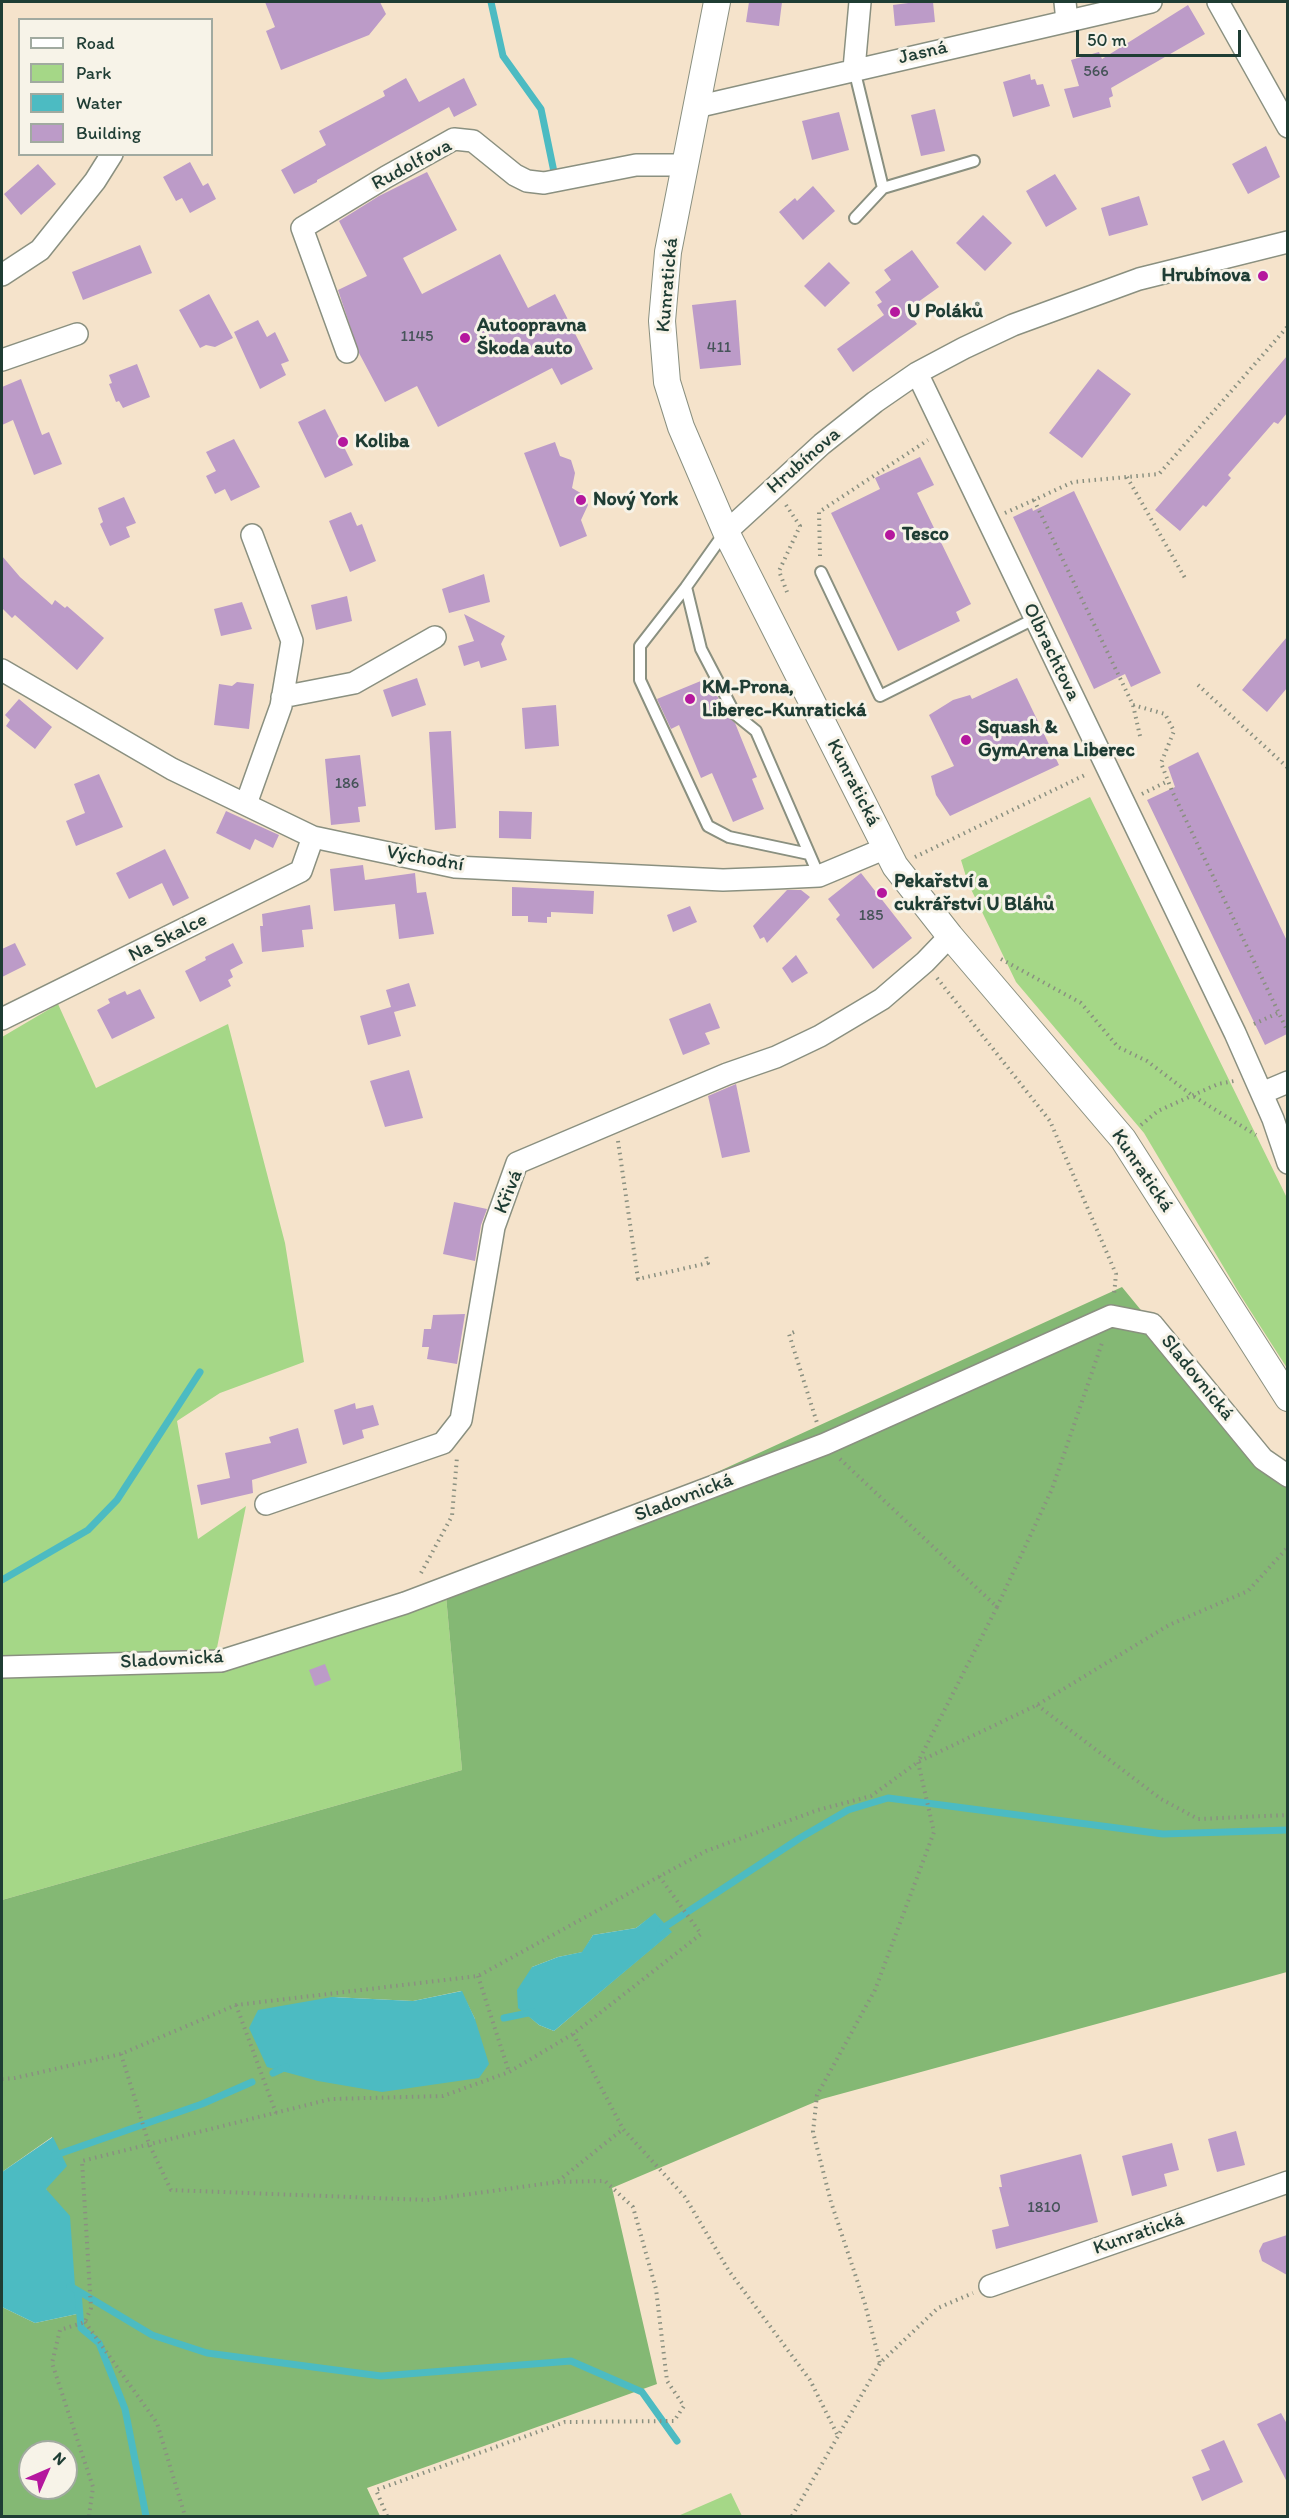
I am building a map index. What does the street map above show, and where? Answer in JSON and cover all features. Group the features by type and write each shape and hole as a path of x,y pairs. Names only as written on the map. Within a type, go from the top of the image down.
{"street":[{"name":"Kunratická","path":"717,2 668,252 662,321 667,382 681,427 726,532 891,857 950,936 1123,1139 1287,1398"},
{"path":"854,69 860,2"},
{"name":"Jasná","path":"696,107 854,69 1066,11 1152,2"},
{"path":"1218,2 1287,127"},
{"name":"Rudolfova","path":"347,352 302,228 386,177 454,140 472,141 515,175 527,181 544,183 636,165 684,165"},
{"path":"2,275 40,250 95,181 111,156"},
{"name":"Hrubínova","path":"726,532 772,488 858,416 917,373 1013,325 1128,283 1287,242"},
{"path":"2,360 78,334"},
{"name":"Olbrachtova","path":"917,373 1258,1086 1285,1157"},
{"path":"246,804 282,697 292,641 252,535"},
{"path":"282,697 354,683 435,637"},
{"name":"Východní","path":"2,670 172,769 313,837 455,867 723,880 819,876 891,857"},
{"name":"Na Skalce","path":"2,1019 300,871 313,837"},
{"name":"Křivá","path":"266,1504 443,1443 460,1420 494,1227 517,1163 727,1074 776,1057 820,1036 882,999 925,962 950,936"},
{"path":"1258,1086 1287,1082"},
{"name":"Sladovnická","path":"2,1666 221,1661 405,1603 825,1444 1111,1316 1152,1324 1263,1459 1287,1476"},
{"name":"Kunratická","path":"990,2286 1287,2182"}],"lane":[{"path":"854,69 883,188"},
{"path":"855,218 883,188 974,161"},
{"path":"726,532 640,646 640,680 708,826 729,837 809,854"},
{"path":"821,572 880,696 1034,619"},
{"path":"686,586 701,649 735,714 756,731 819,876"}],"path":[{"path":"988,520 1073,482 1159,474 1287,326"},
{"path":"821,572 819,512 945,429"},
{"path":"1127,477 1185,578"},
{"path":"772,488 794,513 800,526 779,571 788,592"},
{"path":"1034,500 1133,705 1140,736"},
{"path":"1198,685 1287,768"},
{"path":"1133,705 1165,714 1174,731 1161,763 1287,1032"},
{"path":"891,857 1106,765"},
{"path":"1124,803 1168,781"},
{"path":"998,957 1081,1004 1118,1047 1147,1061 1193,1096 1285,1157"},
{"path":"880,2363 865,2304 831,2202 813,2132 817,2095 875,1990 934,1832 918,1762 997,1607 1052,1489 1111,1316 1116,1274 1050,1121 925,962"},
{"path":"1123,1139 1158,1111 1218,1084 1258,1086"},
{"path":"615,1122 638,1279 708,1263 706,1256"},
{"path":"794,1332 789,1334 825,1444 997,1607"},
{"path":"405,1603 452,1516 460,1420"},
{"path":"2,2079 121,2054 236,2005 478,1976 706,1851 818,1810 871,1796 918,1762 1037,1705 1169,1625 1248,1591 1287,1547"},
{"path":"1037,1705 1161,1798 1198,1819 1287,1815"},
{"path":"89,2517 93,2487 52,2363 60,2330 85,2322 91,2308 82,2162 331,2099 443,2096 509,2072 573,2034 701,1934 659,1876"},
{"path":"478,1976 509,2072"},
{"path":"236,2005 276,2113"},
{"path":"573,2034 623,2129 685,2197 729,2271 810,2380 839,2438"},
{"path":"121,2054 149,2144 171,2190 427,2200 557,2182 605,2181 633,2207 656,2289 667,2381 684,2406 674,2421 565,2422 376,2490 387,2517"},
{"path":"557,2182 623,2129"},
{"path":"792,2517 880,2363 938,2308 990,2286"},
{"path":"85,2322 157,2423 185,2517"}],"green space":[{"path":"1090,797 1287,1198 1287,1368 1239,1293 1144,1133 1016,982 968,883 961,860"},
{"path":"58,1004 96,1088 228,1024 285,1243 304,1362 220,1393 177,1421 198,1539 246,1506 213,1667 446,1596 462,1770 2,1900 2,1037"},
{"path":"1122,1287 1263,1459 1287,1470 1287,1972 822,2099 612,2188 657,2384 367,2488 380,2516 2,2516 2,2307 35,2323 77,2314 46,2189 52,2137 2,2172 2,1900 462,1770 446,1596","holes":["655,1914 671,1932 554,2031 539,2025 524,2012 532,1967 558,1957 583,1952 593,1935 636,1928","461,1991 475,2019 332,1997 413,2001"]},
{"path":"731,2493 742,2516 678,2516"}],"water":[{"path":"655,1913 672,1932 554,2031 539,2025 518,2008 517,1990 532,1967 558,1957 582,1952 593,1935 636,1928"},
{"path":"462,1991 475,2019 489,2064 479,2078 382,2092 318,2081 267,2067 249,2028 258,2010 332,1997 413,2001"},
{"path":"53,2137 67,2166 46,2189 70,2216 77,2314 35,2323 2,2307 2,2172"}],"building":[{"path":"265,2 380,2 386,14 369,35 281,70 266,31 275,27"},
{"path":"749,2 782,2 779,26 746,22"},
{"path":"933,2 935,22 895,26 893,5"},
{"path":"1188,5 1205,34 1111,88 1113,96 1109,98 1111,107 1073,118 1064,89 1079,86 1071,60 1099,52 1102,59"},
{"path":"1030,74 1031,80 1035,79 1037,85 1043,84 1050,106 1013,117 1003,82"},
{"path":"406,78 419,102 464,78 477,105 454,117 449,107 294,194 281,170 326,145 319,131 385,96 383,91"},
{"path":"935,109 945,151 921,156 911,115"},
{"path":"839,112 849,150 812,160 802,121"},
{"path":"1266,146 1280,177 1248,194 1232,164"},
{"path":"190,162 203,186 208,183 216,199 190,213 182,198 176,201 163,177"},
{"path":"38,164 56,184 21,215 4,194"},
{"name":"Autoopravna Škoda auto","path":"427,172 457,230 403,258 422,294 500,254 528,308 555,294 593,369 561,385 552,368 438,427 417,386 385,402 359,353 338,290 367,276 339,221 379,196"},
{"path":"1055,174 1077,209 1046,227 1026,191"},
{"path":"813,186 835,211 803,240 779,212 795,198 797,201"},
{"path":"1139,196 1148,225 1109,236 1101,208"},
{"path":"983,215 1012,243 985,271 956,243"},
{"path":"140,245 152,273 83,300 72,272"},
{"name":"U Poláků","path":"912,250 939,287 907,310 917,324 853,372 837,349 884,315 877,305 882,302 875,292 891,280 884,270"},
{"path":"829,262 850,283 825,307 804,286"},
{"path":"209,294 233,338 215,347 206,345 200,348 179,310"},
{"path":"736,300 741,365 700,369 692,305"},
{"path":"258,320 267,337 275,332 289,361 281,364 286,375 260,389 234,332"},
{"path":"1287,356 1287,413 1278,424 1274,422 1228,475 1231,478 1206,507 1203,505 1180,531 1155,510"},
{"path":"137,364 150,397 123,408 119,401 116,402 109,384 112,383 109,375"},
{"path":"1098,369 1131,394 1082,458 1049,433"},
{"path":"21,379 42,435 49,432 62,464 34,475 13,420 2,425 2,387"},
{"path":"325,409 353,465 325,478 298,422"},
{"path":"234,439 260,487 231,501 225,489 215,494 206,476 216,471 206,452"},
{"path":"555,442 560,456 571,460 575,473 572,488 584,495 588,505 581,520 587,536 560,547 524,453"},
{"name":"Tesco","path":"920,457 934,485 917,493 971,604 956,612 960,621 898,651 831,513 880,489 875,478"},
{"path":"1074,491 1161,673 1131,687 1125,674 1094,689 1013,517 1032,508 1033,511"},
{"path":"124,497 136,523 126,527 130,537 110,546 100,524 103,522 98,508"},
{"path":"351,512 357,526 362,524 376,561 350,572 329,521"},
{"path":"2,556 20,577 52,605 55,600 65,608 67,606 104,638 77,670 15,615 12,618 2,608"},
{"path":"484,574 490,602 449,613 442,589"},
{"path":"347,596 352,621 316,630 311,605"},
{"path":"242,602 252,629 221,636 214,609"},
{"path":"464,614 505,636 501,644 507,660 481,668 479,661 464,666 458,646 474,641"},
{"path":"1287,637 1287,688 1267,712 1242,690"},
{"path":"417,678 426,705 392,717 383,690"},
{"path":"708,678 728,717 735,723 757,777 752,779 764,809 733,822 712,773 701,778 679,725 671,729 657,699"},
{"name":"Squash & GymArena Liberec","path":"1017,678 1059,765 950,816 936,795 931,776 954,766 929,715 953,700 970,695 972,699"},
{"path":"237,682 254,684 249,729 214,725 219,684 232,686"},
{"path":"19,699 52,727 35,749 6,726 10,720 5,715"},
{"path":"556,705 559,746 525,749 522,708"},
{"path":"451,731 456,828 435,830 429,732"},
{"path":"1198,752 1287,941 1287,1034 1265,1045 1147,800 1175,787 1168,767"},
{"path":"360,755 366,806 358,807 360,822 331,825 325,759"},
{"path":"99,774 123,827 76,846 66,821 85,813 74,784"},
{"path":"226,811 279,835 273,848 255,839 250,850 216,833"},
{"path":"499,811 532,812 531,839 499,838"},
{"path":"165,849 189,898 173,906 162,883 129,899 116,873"},
{"path":"363,865 365,880 415,873 417,893 426,892 434,934 399,939 395,904 334,911 330,869"},
{"path":"861,873 912,938 873,969 836,919 840,915 828,899"},
{"path":"512,887 594,891 593,914 551,912 551,917 547,917 547,923 528,922 528,916 512,916"},
{"path":"787,890 801,890 810,897 767,943 764,937 760,939 753,926"},
{"path":"310,905 313,929 302,930 304,947 262,952 260,926 263,926 262,914"},
{"path":"690,906 697,922 673,932 667,915"},
{"path":"15,943 26,965 2,977 2,949"},
{"path":"233,943 243,963 230,970 233,977 228,980 231,986 200,1002 185,971 206,960 205,957"},
{"path":"796,955 808,973 792,983 782,968"},
{"path":"409,983 416,1006 394,1012 401,1036 368,1045 360,1016 391,1007 386,990"},
{"path":"140,989 155,1018 112,1039 97,1010 110,1003 108,999 125,991 127,995"},
{"path":"710,1003 720,1028 705,1033 710,1044 683,1055 669,1019"},
{"path":"409,1070 423,1118 385,1127 370,1081"},
{"path":"736,1084 750,1152 722,1158 708,1096"},
{"path":"454,1202 487,1209 481,1225 475,1261 443,1254"},
{"path":"465,1314 457,1364 427,1359 429,1347 422,1347 424,1329 431,1329 433,1315"},
{"path":"355,1403 356,1409 373,1405 379,1425 362,1430 364,1438 343,1445 334,1410"},
{"path":"298,1428 307,1463 252,1480 253,1493 201,1505 197,1485 230,1478 225,1453 271,1443 269,1437"},
{"path":"325,1664 331,1680 315,1686 309,1670"},
{"path":"1236,2131 1245,2165 1217,2172 1208,2139"},
{"path":"1172,2143 1179,2170 1164,2174 1167,2186 1132,2196 1122,2156"},
{"path":"1081,2154 1098,2222 996,2249 992,2230 1009,2226 999,2187 1002,2187 1000,2175"},
{"path":"1287,2235 1287,2275 1262,2261 1259,2251 1263,2243"},
{"path":"1281,2413 1287,2424 1287,2482 1257,2424"},
{"path":"1224,2440 1243,2482 1202,2501 1192,2477 1210,2470 1201,2450"}],"waterway":[{"path":"491,2 503,56 541,109 554,172"},
{"path":"2,1580 88,1530 117,1500 200,1372"},
{"path":"660,1930 800,1838 848,1810 888,1798 1163,1834 1288,1830"},
{"path":"504,2018 533,2012"},
{"path":"273,2073 286,2067"},
{"path":"53,2156 202,2104 252,2082"},
{"path":"70,2286 152,2335 207,2353 381,2376 571,2361 642,2392 677,2441"},
{"path":"78,2292 81,2328 99,2343 125,2409 146,2516"}],"place":[{"name":"Hrubínova","path":"1263,276"},
{"name":"U Poláků","path":"895,312"},
{"name":"Autoopravna Škoda auto","path":"465,338"},
{"name":"Koliba","path":"343,442"},
{"name":"Nový York","path":"581,500"},
{"name":"Tesco","path":"890,535"},
{"name":"KM-Prona, Liberec-Kunratická","path":"690,699"},
{"name":"Squash & GymArena Liberec","path":"966,740"},
{"name":"Pekařství a cukrářství U Bláhů","path":"882,893"}]}
